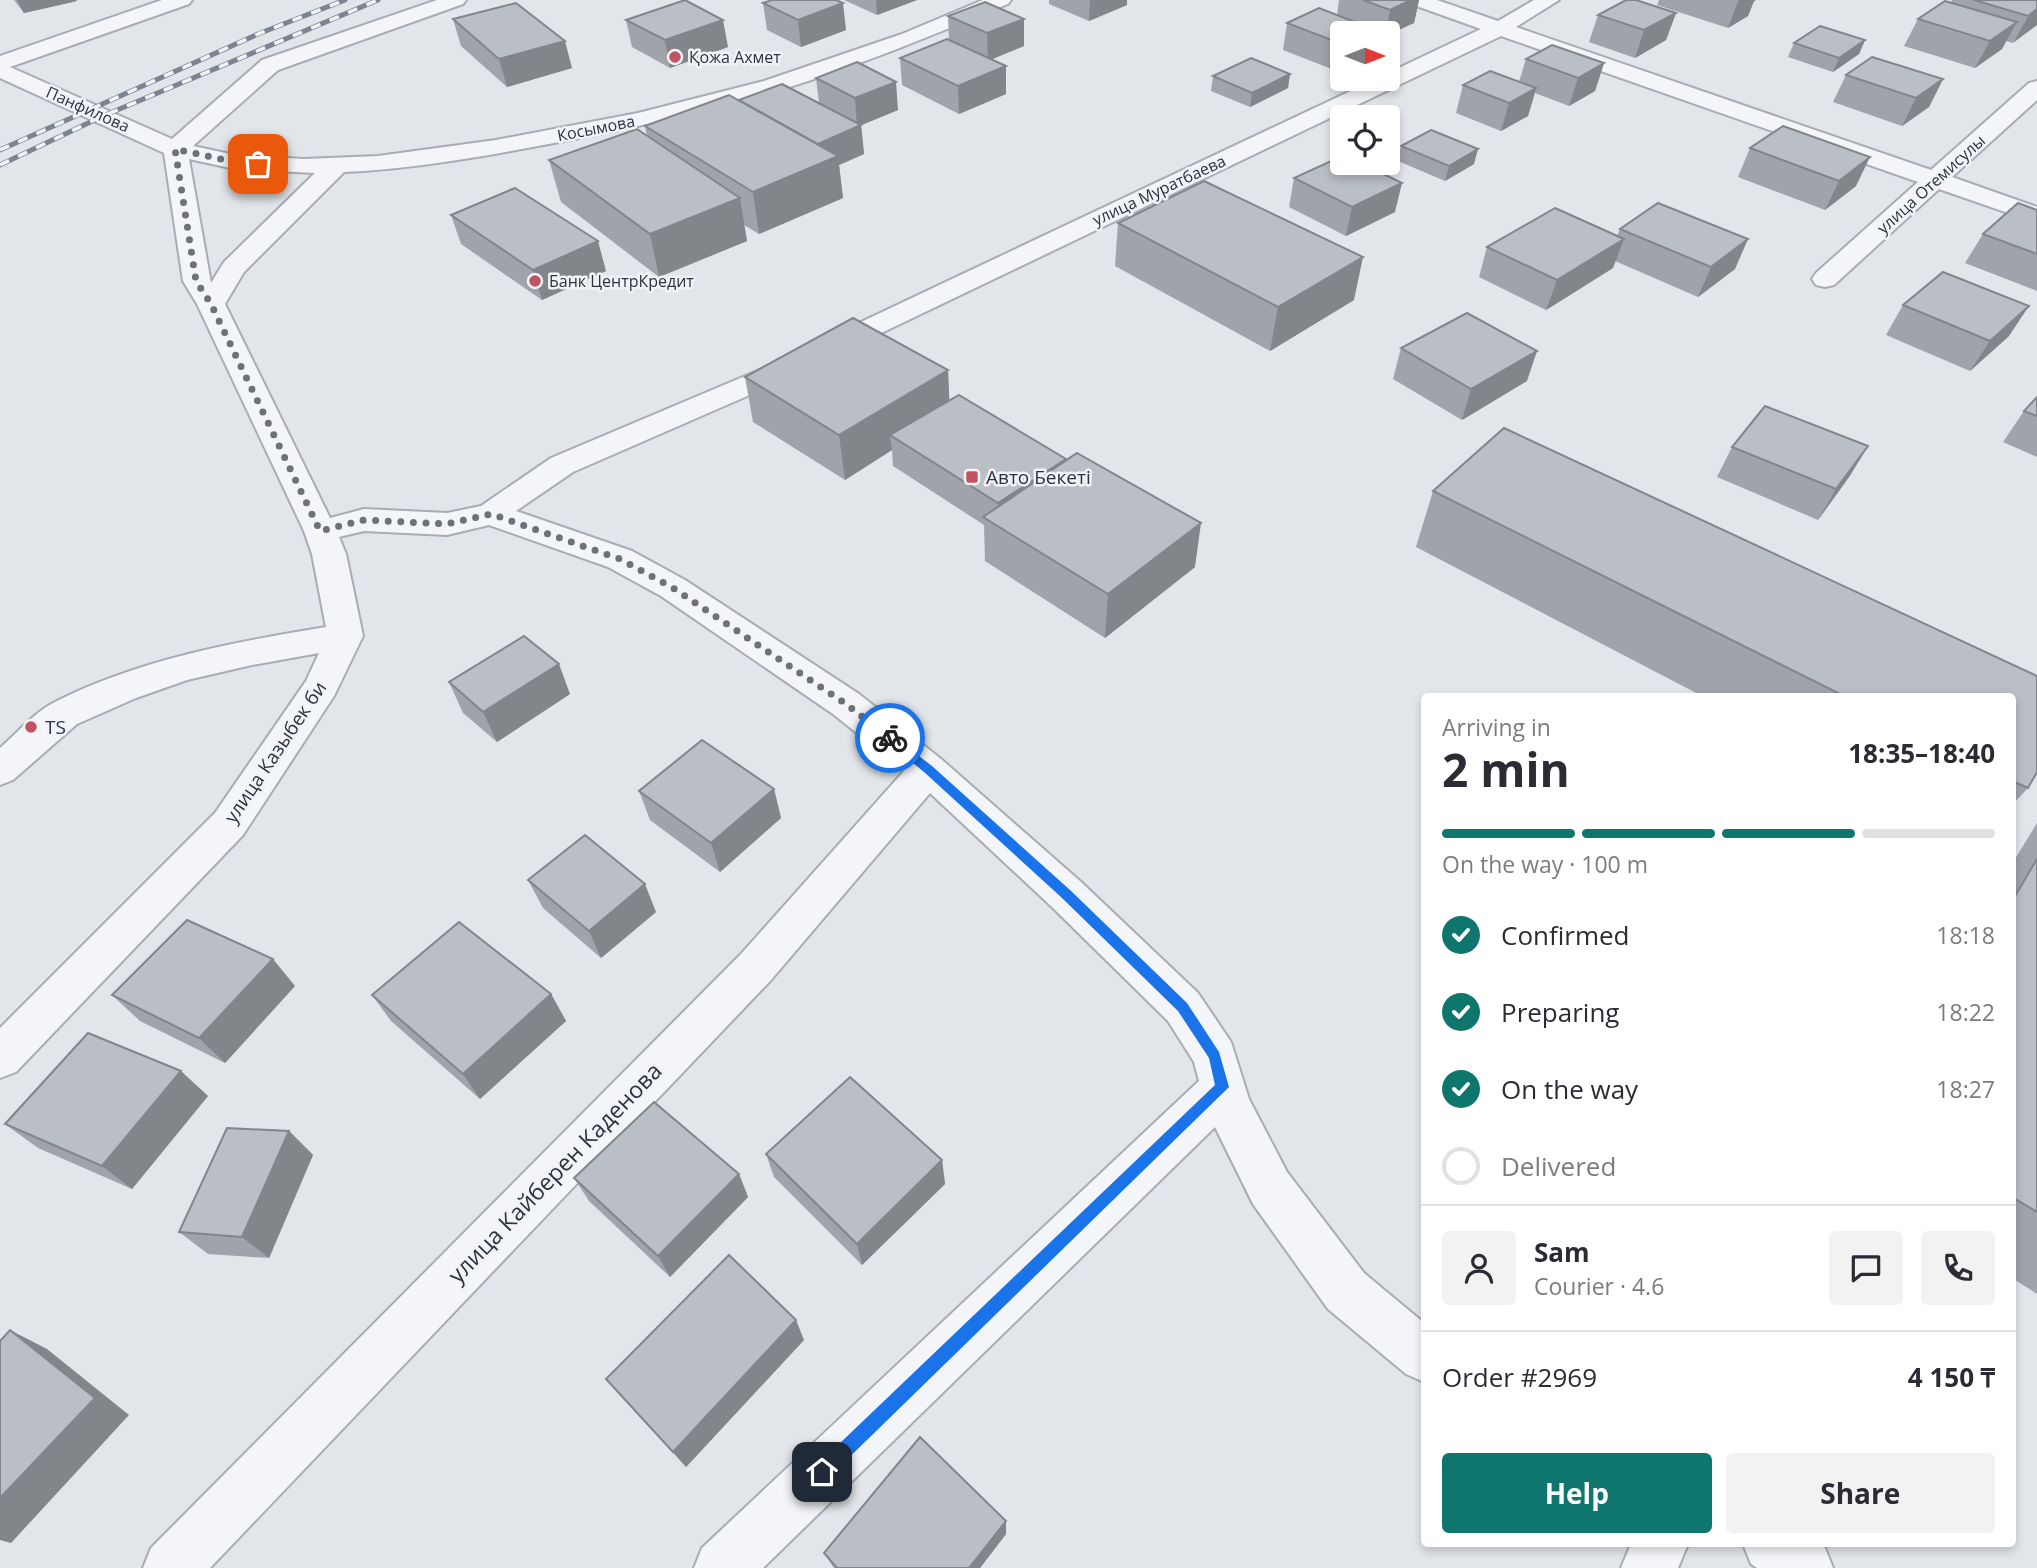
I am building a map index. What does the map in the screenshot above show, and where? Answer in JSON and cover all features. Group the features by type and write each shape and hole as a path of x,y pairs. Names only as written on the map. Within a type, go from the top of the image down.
{"street":[{"path":"0,63 182,0"},
{"path":"0,771 64,714 123,689 181,669 252,652 345,636 329,554 320,531 211,304 196,281 175,149 270,65 456,0"},
{"name":"Косымова","path":"175,149 235,162 304,166 378,163 496,147 638,120 772,86 909,37 1001,0"},
{"path":"1418,0 2037,215"},
{"name":"улица Муратбаева","path":"491,514 562,465 767,377 1500,28 1549,0"},
{"name":"Панфилова","path":"0,70 175,149"},
{"name":"улица Отемисулы","path":"1825,279 2037,88"},
{"path":"211,304 233,268 337,164"},
{"path":"320,531 364,520 447,524 491,514 620,559 673,588 846,704 928,769 1066,894 1183,1007 1215,1056 1227,1104 1270,1188 1346,1292 1421,1354"},
{"name":"улица Казыбек би","path":"0,1058 229,824 321,687 345,636"},
{"name":"улица Кайберен Каденова","path":"171,1568 756,967 928,769"},
{"path":"722,1568 1223,1087"},
{"path":"1649,1568 1659,1547"},
{"path":"1775,1547 1805,1568"}],"building":[{"path":"685,0 723,20 665,40 626,20"},
{"path":"772,0 836,0 843,3 798,20 763,3"},
{"path":"1363,0 1411,0 1390,10"},
{"path":"1626,0 1636,0 1676,13 1644,30 1598,15"},
{"path":"1974,0 2037,0 2037,9 2028,16"},
{"path":"1945,1 2017,22 1990,41 1918,19"},
{"path":"985,2 1024,19 987,33 948,16"},
{"path":"516,3 565,41 499,59 453,19"},
{"path":"1319,8 1352,21 1330,21 1330,39 1287,23"},
{"path":"1820,26 1865,40 1839,58 1794,43"},
{"path":"947,39 1006,66 958,86 900,58"},
{"path":"1552,45 1604,63 1578,78 1526,59"},
{"path":"1872,57 1943,79 1916,98 1846,75"},
{"path":"1251,58 1290,74 1252,93 1213,76"},
{"path":"857,62 896,82 855,98 816,78"},
{"path":"1490,71 1536,88 1509,103 1463,85"},
{"path":"782,84 861,125 818,144 739,100"},
{"path":"729,95 838,156 753,192 645,126"},
{"path":"1783,126 1870,157 1839,181 1750,148"},
{"path":"637,129 740,198 650,234 549,160"},
{"path":"1431,130 1478,149 1449,166 1401,146"},
{"path":"1330,162 1330,175 1386,175 1402,183 1352,207 1294,178"},
{"path":"1204,181 1363,257 1278,307 1118,223"},
{"path":"515,188 598,241 533,270 451,215"},
{"path":"1658,203 1748,239 1711,267 1620,229"},
{"path":"2018,203 2037,210 2037,254 1983,234"},
{"path":"1555,208 1624,239 1557,280 1487,247"},
{"path":"1943,272 2029,306 1990,341 1903,305"},
{"path":"1467,313 1537,351 1471,389 1401,348"},
{"path":"853,318 948,370 839,435 745,377"},
{"path":"959,395 1066,459 998,503 890,435"},
{"path":"2037,397 2037,416 2024,411"},
{"path":"1765,406 1868,446 1836,489 1732,447"},
{"path":"1504,428 2037,676 2037,772 2028,788 2016,783 2016,693 1838,693 1433,491"},
{"path":"1077,453 1201,523 1108,594 983,517"},
{"path":"524,636 559,664 483,712 449,682"},
{"path":"702,740 774,789 711,843 639,791"},
{"path":"585,835 645,884 589,931 528,880"},
{"path":"2037,859 2037,1212 2016,1199 2016,894"},
{"path":"187,920 273,959 199,1038 112,995"},
{"path":"459,922 551,994 463,1074 372,995"},
{"path":"88,1033 181,1071 102,1166 5,1124"},
{"path":"850,1077 942,1160 857,1244 766,1154"},
{"path":"654,1102 739,1174 658,1256 574,1178"},
{"path":"227,1128 289,1131 242,1237 179,1232"},
{"path":"729,1255 796,1320 673,1452 606,1379"},
{"path":"10,1330 95,1398 0,1498 0,1341"},
{"path":"920,1437 1006,1521 969,1568 837,1568 824,1553"}],"railway":[{"path":"0,150 258,34 345,0"},
{"path":"0,165 103,116 378,0"}],"way so far":[{"path":"258,164 235,162 175,149 196,281 211,304 320,531 364,520 447,524 491,514 620,559 673,588 846,704 890,738"}],"place":[{"name":"Қожа Ахмет","path":"675,57"},
{"name":"Банк ЦентрКредит","path":"535,281"},
{"name":"Авто Бекетi","path":"972,477"},
{"name":"TS","path":"31,727"}],"route":[{"path":"822,1472 1223,1087 1215,1056 1183,1007 1066,894 890,738"}]}
